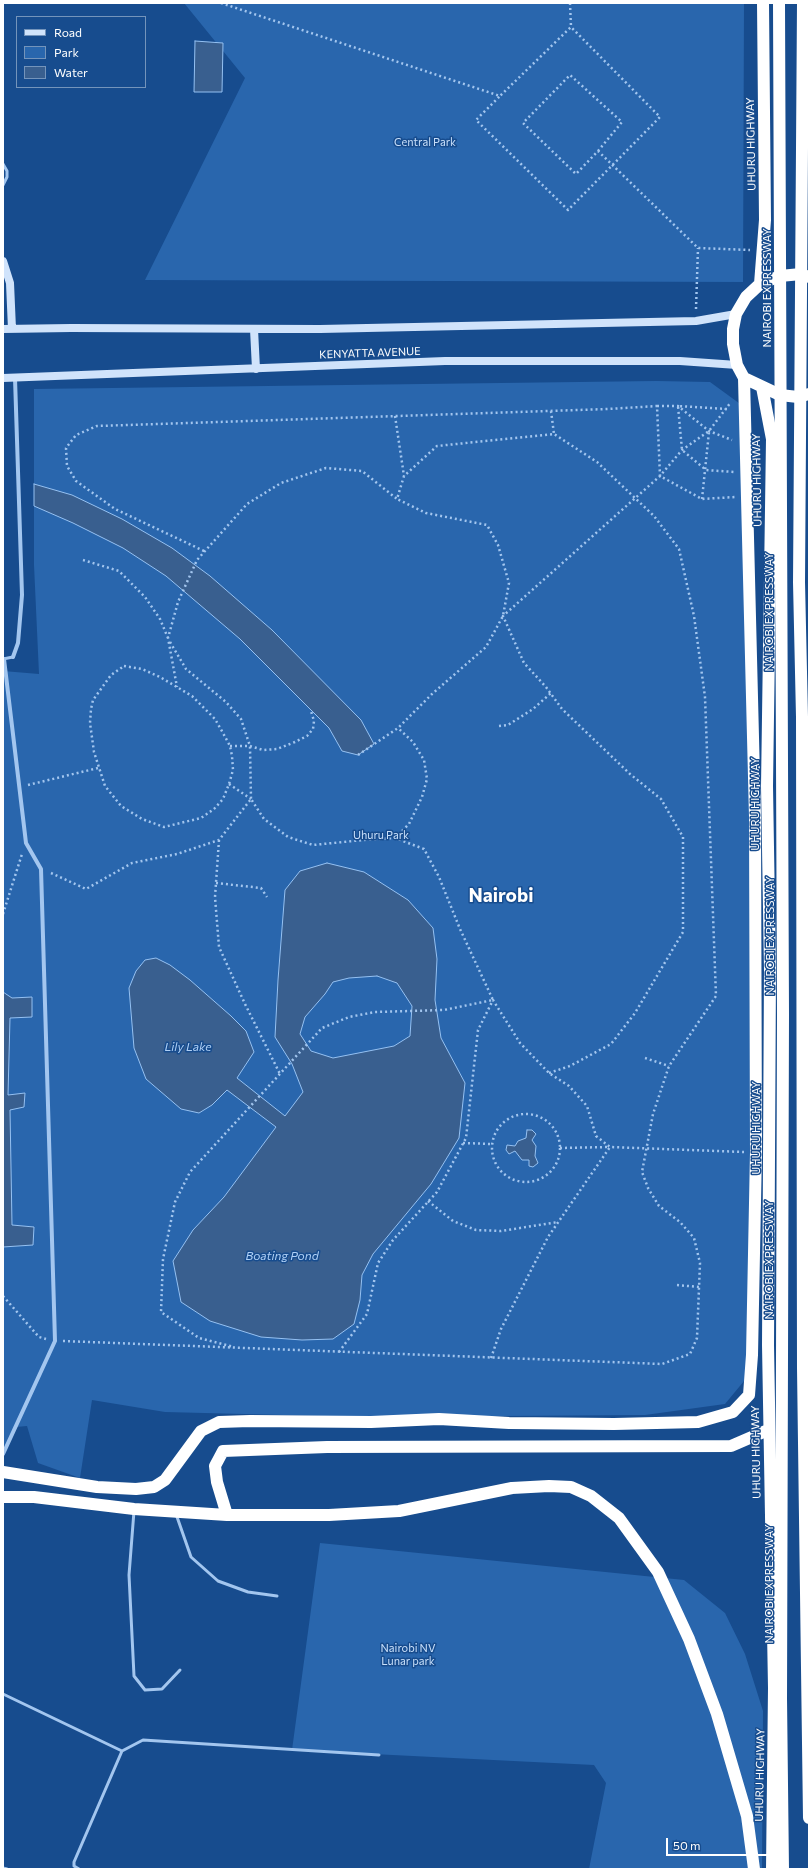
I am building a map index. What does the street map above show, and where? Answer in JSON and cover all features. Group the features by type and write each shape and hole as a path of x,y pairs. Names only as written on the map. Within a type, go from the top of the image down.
{"highway":[{"name":"UHURU HIGHWAY","path":"760,284 766,220 763,3"},
{"name":"NAIROBI EXPRESSWAY","path":"779,3 783,991 781,1698 783,1869"},
{"path":"804,3 799,582 802,732 803,1368 809,1818"},
{"path":"3,1472 97,1487 136,1489 154,1487 165,1480 201,1431 219,1422 371,1422 439,1419 509,1423 614,1424 698,1422 733,1412 749,1395 752,1355 756,1152 754,817 744,378 737,365 733,344 733,329 736,314 746,297 760,284 780,276 801,274 809,277"},
{"path":"744,378 780,395 798,397 809,394"},
{"name":"UHURU HIGHWAY","path":"762,387 772,440 767,786 770,970 768,1430 774,1688 772,1869"},
{"path":"227,1515 217,1482 215,1466 223,1450 327,1447 731,1446 768,1430"},
{"path":"3,1497 34,1497 134,1509 227,1515 329,1515 399,1511 512,1488 549,1486 572,1487 591,1496 619,1518 658,1572 689,1639 717,1714 746,1816 754,1869"}],"main road":[{"path":"3,261 10,283 12,329"},
{"path":"3,329 254,328 696,321 736,314"},
{"path":"254,328 256,369"},
{"name":"KENYATTA AVENUE","path":"3,378 445,361 680,361 737,365"}],"street":[{"path":"13,657 18,643 22,595 15,378"},
{"path":"3,659 26,842 41,869 55,1341 3,1454"}],"lane":[{"path":"3,164 7,171 7,177 3,185"},
{"path":"3,659 13,657"},
{"path":"134,1509 129,1575 134,1676 145,1690 162,1689 180,1670"},
{"path":"176,1512 191,1557 218,1581 248,1592 277,1596"},
{"path":"3,1694 122,1751"},
{"path":"79,1869 74,1866 74,1862 122,1751 144,1740 379,1755"},
{"path":"3,1868 7,1869"}],"path":[{"path":"222,3 500,96"},
{"path":"570,3 571,27 660,117 568,210 476,120 571,27"},
{"path":"570,75 622,122 598,151 576,174 523,123 570,75"},
{"path":"598,151 698,248 762,251"},
{"path":"696,321 698,248"},
{"path":"503,616 660,476 682,450 709,431 727,409 744,378"},
{"path":"204,551 115,509 76,481 67,466 66,448 76,435 97,426 551,411 657,406 727,409"},
{"path":"657,406 660,476"},
{"path":"678,406 709,431 746,445"},
{"path":"678,406 682,450 706,470 746,473"},
{"path":"551,411 554,434"},
{"path":"395,416 404,476 397,499"},
{"path":"702,499 709,431"},
{"path":"3,1296 39,1337 55,1341 662,1364 690,1354 697,1338 700,1263 694,1238 680,1222 659,1206 648,1188 642,1172 653,1114 669,1066 716,996 705,696 694,616 679,549 654,516 597,462 554,434 437,446 404,476"},
{"path":"177,687 168,638 178,602 197,560 204,551 247,504 281,483 326,468 362,471 397,499 426,513 487,525 498,545 509,583 503,616 486,647 432,694 398,728 358,755"},
{"path":"660,476 702,499 747,497"},
{"path":"41,869 86,889 132,863 177,854 219,840 251,799 250,746 241,719 226,702 186,669 168,638 160,620 145,597 119,571 83,560"},
{"path":"503,616 524,662 551,693 562,709 630,774 661,799 683,837 683,932 635,1013 611,1044 570,1066 550,1073"},
{"path":"124,666 134,666 160,677 192,696 215,719 230,746 233,770 223,799 214,809 201,818 164,827 142,819 121,806 105,786 98,768 90,723 93,700 111,675 124,666"},
{"path":"499,726 508,725 534,709 551,693"},
{"path":"230,746 250,746 263,750 276,749 306,736 313,729 314,721 311,711"},
{"path":"395,838 409,824 422,797 427,778 424,760 413,742 398,728"},
{"path":"19,787 98,768"},
{"path":"229,784 251,799 264,819 288,837 313,845 395,838 424,849 439,877 460,929 494,1000 520,1043 550,1073 569,1086 587,1106 596,1136 610,1147"},
{"path":"219,840 215,897 219,947 245,1004 280,1074"},
{"path":"3,914 26,842"},
{"path":"216,883 261,888 267,898"},
{"path":"240,1348 199,1338 161,1312 163,1259 175,1202 190,1172 322,1028 349,1017 375,1012 444,1010 494,1000"},
{"path":"339,1352 367,1314 378,1263 393,1240 437,1192 464,1143 466,1138 478,1030 494,1000"},
{"path":"645,1058 669,1066"},
{"path":"529,1114 540,1117 549,1124 556,1132 560,1148 556,1164 549,1173 539,1179 528,1182 517,1181 506,1176 498,1168 493,1158 491,1144 500,1126 508,1119 518,1115 529,1114"},
{"path":"464,1143 491,1144"},
{"path":"560,1148 610,1147 756,1152"},
{"path":"491,1358 501,1329 548,1237 610,1147"},
{"path":"428,1201 453,1221 476,1230 501,1231 558,1222"},
{"path":"677,1285 699,1286"}],"green space":[{"name":"Central Park","path":"184,3 744,3 743,282 145,280 245,78"},
{"name":"Uhuru Park","path":"656,381 710,382 743,406 756,701 749,1375 725,1404 645,1415 362,1417 165,1412 92,1400 80,1478 38,1463 27,1426 16,1427 3,1454 3,671 39,674 34,565 34,389"},
{"name":"Nairobi NV Lunar park","path":"320,1543 684,1580 725,1613 745,1654 763,1711 762,1869 589,1869 606,1783 594,1765 292,1750"}],"water":[{"path":"195,41 223,43 222,92 194,92"},
{"path":"34,484 72,495 122,519 172,548 210,576 272,630 361,720 374,744 358,755 342,751 329,728 240,639 166,576 123,548 73,523 34,506"},
{"name":"Boating Pond","path":"327,863 364,872 408,900 433,928 437,959 435,1000 441,1038 465,1083 459,1138 431,1184 373,1254 362,1275 360,1300 354,1324 333,1339 302,1340 261,1337 210,1321 181,1302 173,1261 193,1230 224,1197 276,1127 227,1090 212,1105 199,1113 181,1109 146,1079 134,1048 129,988 136,971 145,960 156,958 170,965 190,980 246,1031 254,1052 237,1078 285,1116 303,1092 292,1064 275,1037 285,890 300,871","holes":["377,976 397,983 412,1006 410,1036 394,1046 333,1058 311,1051 300,1034 305,1017 325,994 333,982 349,978"]},
{"path":"3,992 12,998 32,997 32,1017 10,1018 8,1095 25,1093 24,1107 10,1110 12,1225 34,1227 33,1245 3,1247"},
{"path":"527,1130 532,1130 536,1134 532,1140 536,1146 535,1156 538,1163 533,1167 529,1166 529,1160 522,1160 515,1151 509,1154 506,1150 507,1145 515,1146 518,1141 526,1138"}],"district":[{"name":"Nairobi","path":"501,896"}],"water label":[{"name":"Lily Lake","path":"188,1047"}]}
